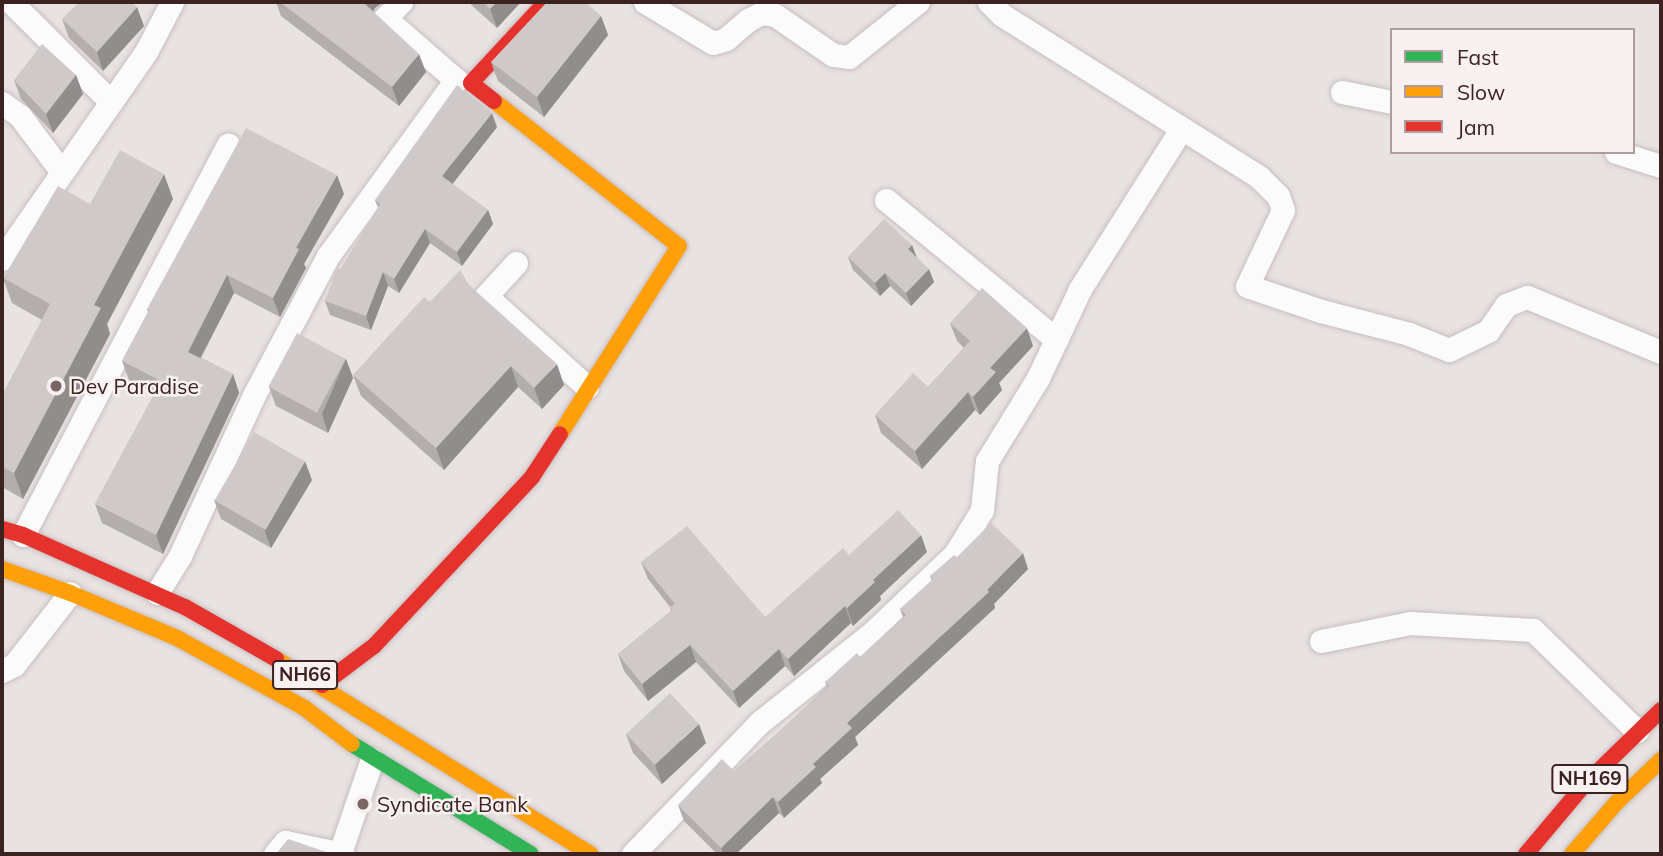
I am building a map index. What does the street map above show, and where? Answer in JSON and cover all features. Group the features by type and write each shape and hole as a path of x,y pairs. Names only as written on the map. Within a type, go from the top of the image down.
{"main road":[{"path":"322,685 374,646 532,477 679,246 471,83 546,2"},
{"name":"NH66","path":"12,532 157,593 322,685 591,854"},
{"name":"NH66","path":"2,569 71,593 177,638 303,707 372,759 430,790 531,854"},
{"name":"NH169","path":"1525,854 1585,784 1661,710"},
{"name":"NH169","path":"1572,854 1617,802 1661,760"}],"street":[{"path":"11,2 111,102"},
{"path":"2,260 147,50 172,2"},
{"path":"157,593 180,556 253,397 328,256 456,80 384,18 401,2"},
{"path":"645,2 713,43 726,39 748,20 762,13 775,15 833,55 849,57 918,2"},
{"path":"989,2 1002,15 1259,177 1278,196 1283,210 1247,286 1321,311 1409,334 1449,350 1488,331 1506,306 1527,298 1661,352"},
{"path":"1342,92 1390,102"},
{"path":"2,103 20,116 62,172"},
{"path":"633,854 760,722 873,632 955,554 982,510 987,461 1038,378 1080,289 1181,129"},
{"path":"12,532 228,145"},
{"path":"1622,154 1661,166"},
{"path":"886,200 1056,339"},
{"path":"516,263 486,296 587,387"},
{"path":"2,671 14,665 71,593"},
{"path":"1321,641 1410,623 1533,630 1637,731"},
{"path":"275,854 285,842 341,854 372,759"}],"building":[{"path":"79,2 131,2 137,7 97,52 62,19"},
{"path":"280,2 363,2 419,54 392,87"},
{"path":"482,2 497,2 490,9"},
{"path":"547,2 585,2 601,16 537,97 491,62"},
{"path":"42,44 76,75 46,114 14,80"},
{"path":"457,85 492,113 442,176 488,210 457,252 425,229 394,279 383,272 366,316 325,301 337,268 341,269 380,204 375,200"},
{"path":"246,128 337,175 296,248 299,249 273,298 227,275 188,352 233,374 156,535 95,504 161,381 122,361 149,310 147,309"},
{"path":"120,150 164,174 94,305 101,308 14,473 2,467 2,396 50,304 3,278 58,186 90,204"},
{"path":"884,219 912,245 908,249 929,269 906,293 885,273 875,283 848,257"},
{"path":"460,270 469,285 557,364 534,388 511,366 436,448 353,375 424,297 430,302"},
{"path":"982,288 1027,328 990,368 996,372 973,397 968,392 915,451 875,415 913,373 928,387 970,341 950,323"},
{"path":"297,333 346,359 317,413 268,387"},
{"path":"254,432 305,462 266,530 214,500"},
{"path":"898,510 921,535 873,580 875,582 788,659 779,649 733,691 690,645 642,684 618,654 672,610 670,607 675,604 641,562 687,526 765,617 843,548 849,555"},
{"path":"991,523 1023,553 987,590 989,592 847,723 852,728 813,764 816,767 778,802 773,797 721,848 678,805 722,759 734,771 781,730 829,686 825,682 857,653 860,657 906,615 900,609 933,579 930,576 954,555 957,557"},
{"path":"670,693 699,724 655,765 626,734"},
{"path":"288,839 332,854 276,854"}],"traffic: fast":[{"path":"352,744 531,854"}],"traffic: slow":[{"path":"494,101 679,246 560,434"},
{"path":"2,569 70,593 177,638 303,707 352,744"},
{"path":"276,659 591,854"},
{"path":"1572,854 1617,802 1661,760"}],"traffic: jam":[{"path":"494,101 471,83 546,2"},
{"path":"322,685 374,646 532,477 560,434"},
{"path":"2,529 23,535 185,607 276,659"},
{"path":"1526,854 1585,784 1661,710"}],"place":[{"name":"Dev Paradise","path":"56,386"},
{"name":"Syndicate Bank","path":"363,804"}]}
